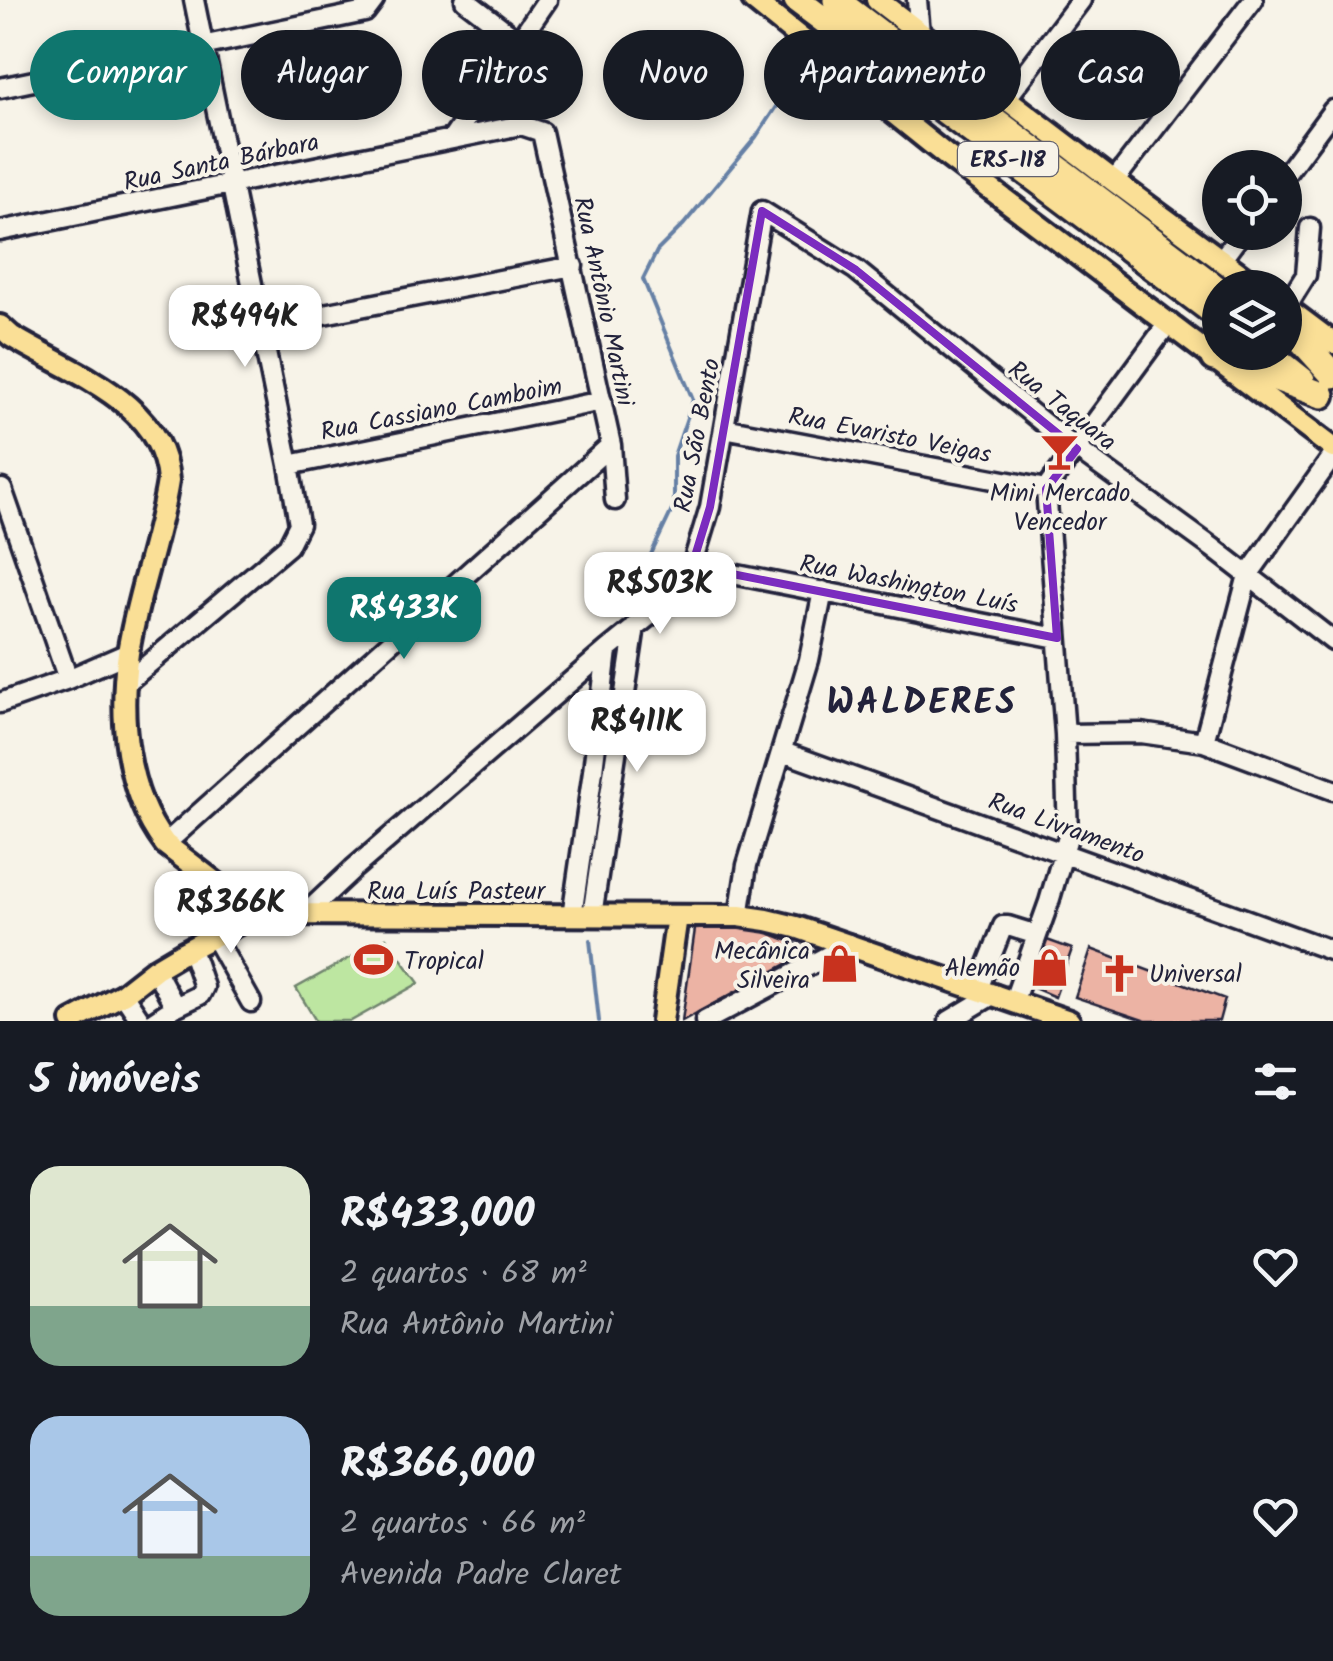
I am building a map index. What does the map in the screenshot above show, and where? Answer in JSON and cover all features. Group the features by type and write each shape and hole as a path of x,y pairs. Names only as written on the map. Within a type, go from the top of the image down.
{"highway":[{"name":"ERS-118","path":"797,0 1202,304"},
{"name":"ERS-118","path":"836,0 1202,278"},
{"path":"1302,347 1330,389"},
{"path":"1302,360 1330,389"},
{"path":"1261,370 1330,389"},
{"path":"1298,370 1330,389"}],"main road":[{"path":"753,0 948,156 1202,349"},
{"path":"877,0 916,30"},
{"path":"1021,110 1236,270"},
{"path":"1302,318 1331,338"},
{"path":"0,326 127,406 153,433 167,463 164,504 128,652 128,752 141,802 164,844 256,914 191,948 123,994 72,1021"},
{"path":"1230,370 1333,448"},
{"name":"Rua Luís Pasteur","path":"256,914 738,916 796,927 850,944 1070,1021"},
{"path":"662,1021 677,916"}],"street":[{"path":"194,0 199,30"},
{"path":"221,42 365,12 374,0"},
{"path":"465,0 504,30"},
{"path":"528,30 547,0"},
{"path":"917,0 920,30"},
{"path":"1021,79 1081,0"},
{"path":"1114,181 1253,0"},
{"path":"0,88 30,82"},
{"path":"1302,151 1333,110"},
{"path":"126,683 288,546 299,524 217,120"},
{"path":"452,139 465,120"},
{"name":"Rua Santa Bárbara","path":"0,231 521,125"},
{"name":"Rua Antônio Martini","path":"164,844 611,445 542,132 521,125"},
{"name":"Rua São Bento","path":"304,915 606,650 664,604 692,566 710,506 762,211"},
{"name":"Rua Taquara","path":"762,211 856,270 1077,449 1333,641"},
{"path":"1302,281 1306,275 1310,228"},
{"path":"1222,259 1229,250"},
{"path":"260,326 573,266"},
{"path":"948,1021 995,994 1037,936 1068,836 1065,734 1046,489 1168,322"},
{"name":"Rua Cassiano Camboim","path":"289,464 602,402"},
{"name":"Rua Evaristo Veigas","path":"724,428 1046,489"},
{"path":"611,445 615,500"},
{"path":"1204,742 1248,576 1333,456"},
{"path":"2,490 68,679"},
{"name":"Rua Washington Luís","path":"692,566 1057,638"},
{"path":"738,916 747,864 809,660 823,591"},
{"path":"582,916 613,774 635,626"},
{"path":"582,916 606,650"},
{"path":"0,703 128,652"},
{"path":"1065,734 1141,733 1204,742 1333,790"},
{"name":"Rua Livramento","path":"783,752 1333,951"},
{"path":"593,772 613,774"},
{"path":"995,994 1003,926 1037,936"},
{"path":"214,936 252,1002"},
{"path":"704,1021 850,944"},
{"path":"154,1021 203,991 191,948"},
{"path":"154,970 174,1007"},
{"path":"123,994 141,1021"}],"highlighted area":[{"path":"762,211 856,270 1077,449 1046,489 1057,638 692,566 710,507"}],"green space":[{"name":"Tropical","path":"386,938 419,983 351,1021 316,1021 296,988"}],"building":[{"path":"751,926 812,950 682,1021 695,929"},
{"name":"Alemão","path":"1047,940 1072,949 1055,997 1027,985"},
{"name":"Universal","path":"1091,949 1225,999 1219,1021 1146,1021 1075,997"}],"waterway":[{"path":"635,588 674,506 674,456 693,400 643,279 657,251 684,224 767,120"},
{"path":"590,940 599,1021"}],"place":[{"name":"Mini Mercado Vencedor","path":"1060,451"},
{"name":"Tropical","path":"374,960"},
{"name":"Mecânica Silveira","path":"840,964"},
{"name":"Alemão","path":"1050,967"},
{"name":"Universal","path":"1119,973"}],"district":[{"name":"WALDERES","path":"922,701"}]}
